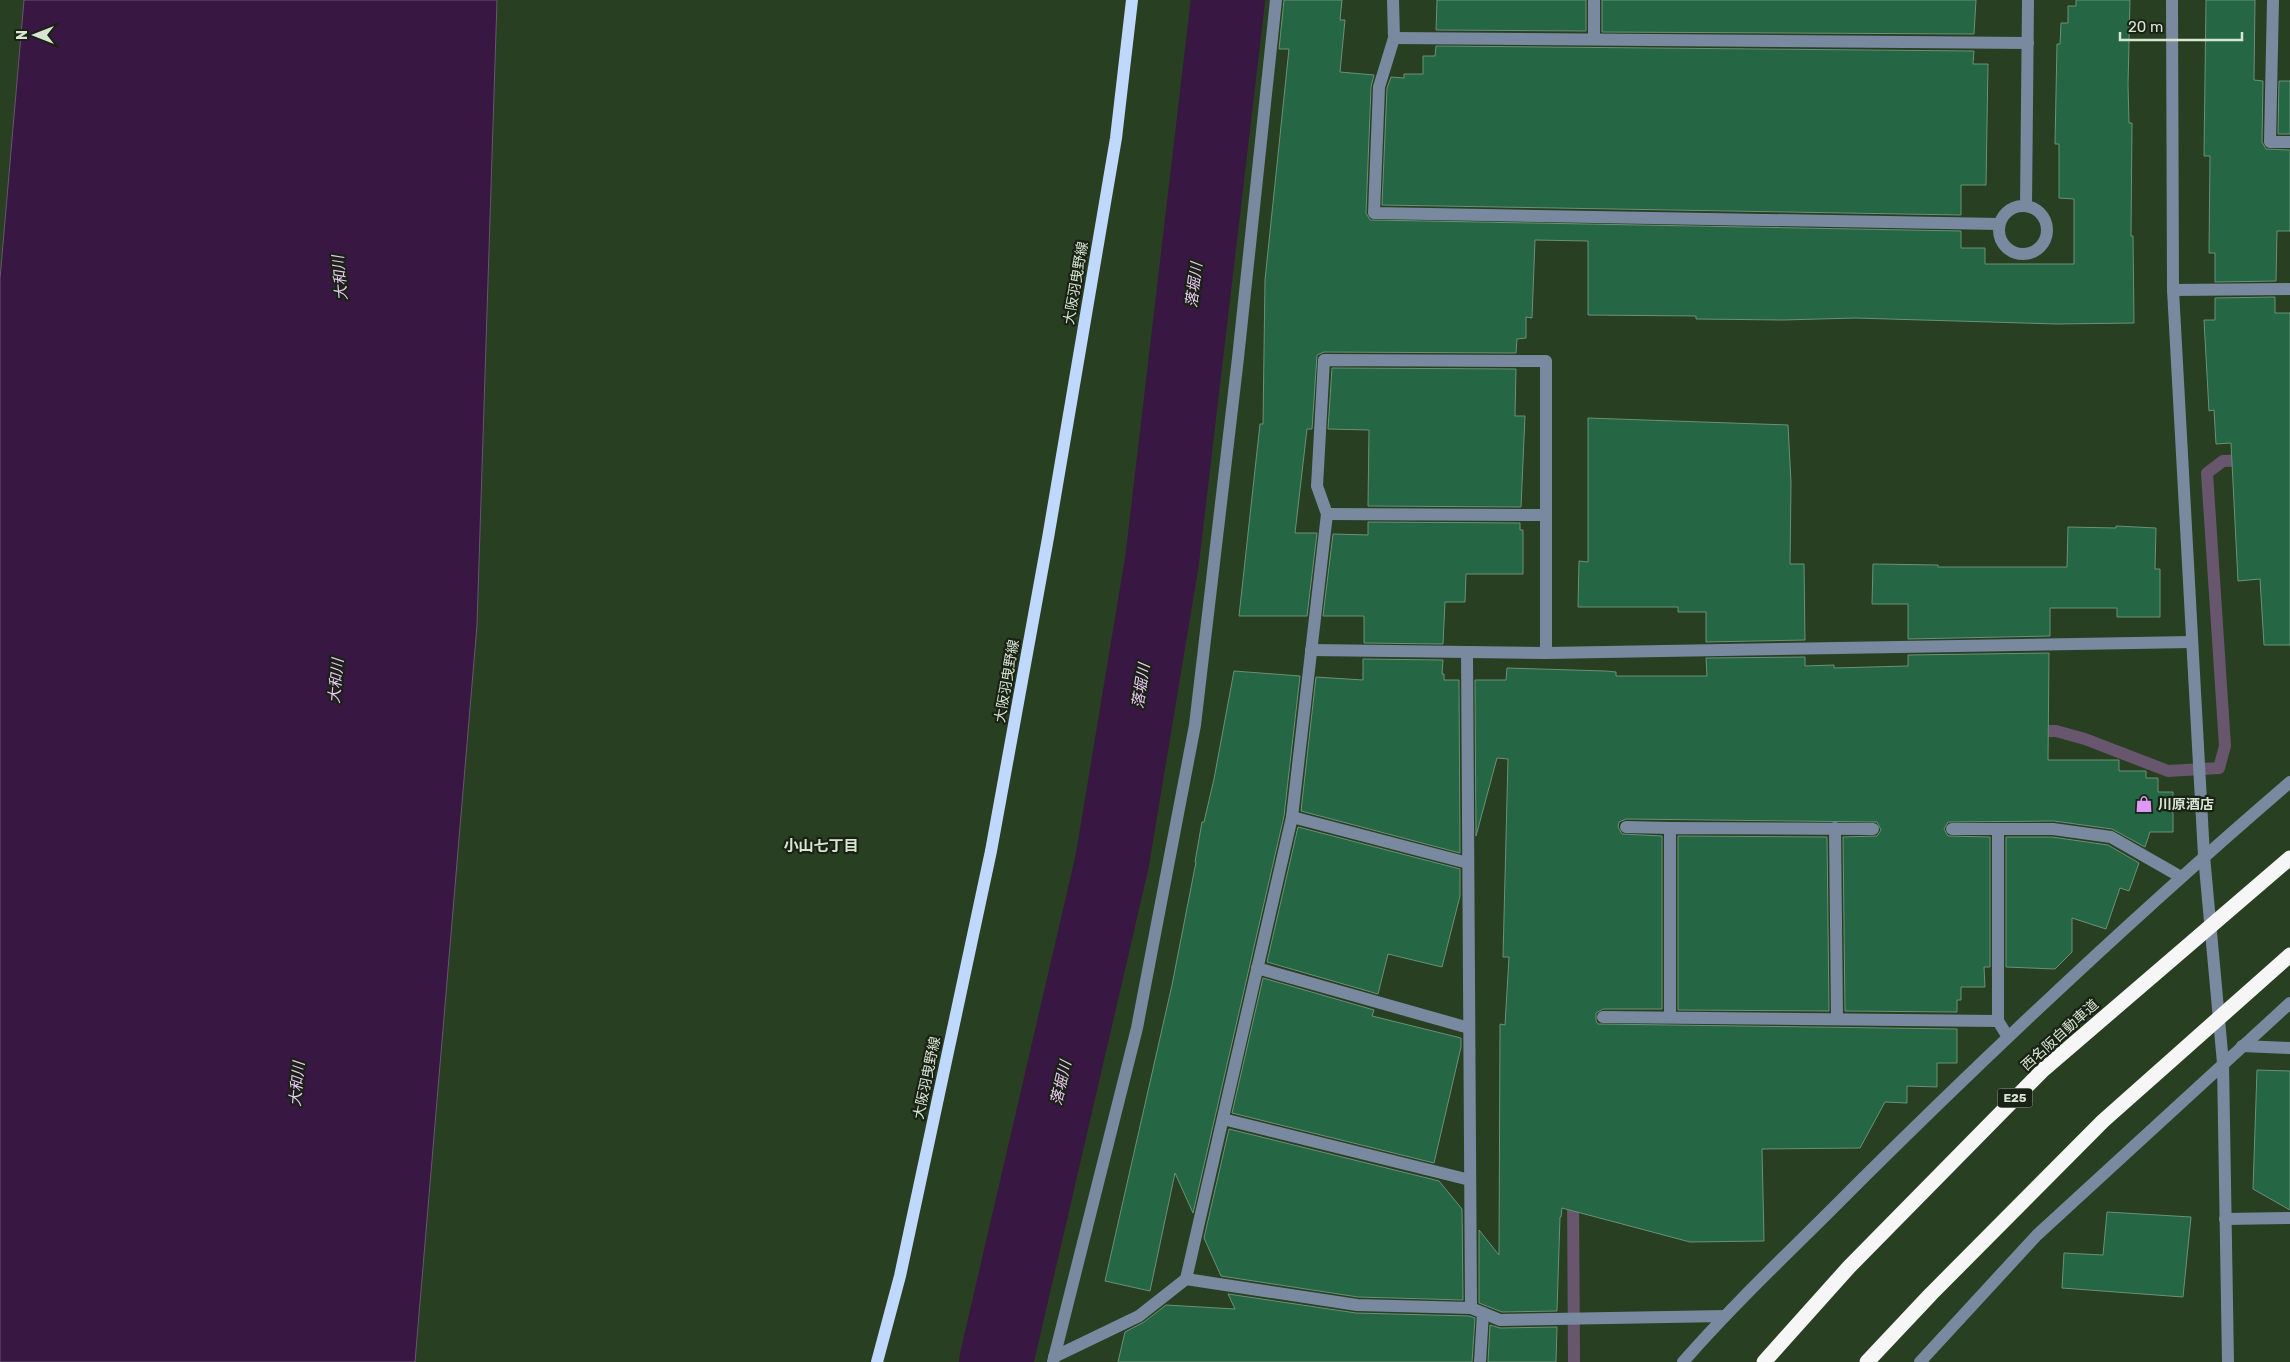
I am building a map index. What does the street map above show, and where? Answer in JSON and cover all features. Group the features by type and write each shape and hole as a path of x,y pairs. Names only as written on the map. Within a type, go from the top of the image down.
{"highway":[{"name":"西名阪自動車道","path":"1764,1362 1849,1267 2043,1070 2290,858"},
{"path":"1868,1362 1931,1294 2103,1121 2290,954"}],"main road":[{"name":"大阪羽曳野線","path":"878,1362 900,1276 991,851 1050,529 1116,138 1132,0"}],"street":[{"path":"1053,1360 1137,1028 1195,725 1276,0"},
{"path":"1393,0 1394,38 1379,87 1374,214 1999,224"},
{"path":"1594,0 1594,39"},
{"path":"2026,206 2028,0"},
{"path":"2172,0 2173,290 2204,856 2223,1063 2228,1362"},
{"path":"2273,0 2270,142 2290,142"},
{"path":"1394,38 2028,43"},
{"path":"2016,206 2026,206 2038,210 2047,224 2048,231 2044,243 2035,252 2024,254 2011,252 2002,243 1998,232 1999,224 2007,211 2016,206"},
{"path":"2173,290 2290,289"},
{"path":"1053,1360 1139,1316 1186,1279 1292,817 1327,514 1317,486 1324,360 1546,361 1546,653"},
{"path":"1327,514 1546,515"},
{"path":"1311,650 1546,653 2192,642"},
{"path":"1467,652 1470,1180 1480,1362"},
{"path":"1683,1362 1725,1316 2008,1037 2204,856 2290,782"},
{"path":"1292,817 1468,863"},
{"path":"1626,827 1873,829"},
{"path":"1670,828 1670,1017"},
{"path":"1835,828 1837,1018"},
{"path":"1952,829 2053,829 2111,837 2181,877"},
{"path":"1998,829 1998,1021 2008,1037"},
{"path":"1257,968 1469,1028"},
{"path":"1920,1362 2037,1234 2290,1003"},
{"path":"1603,1016 1998,1021"},
{"path":"2242,1046 2290,1048"},
{"path":"1223,1119 1470,1180"},
{"path":"2226,1219 2290,1218"},
{"path":"1186,1279 1357,1305 1477,1310 1500,1320 1725,1316"}],"water":[{"name":"大和川","path":"24,0 497,0 477,625 415,1362 0,1362 0,279"}],"building":[{"path":"1284,0 1342,0 1340,20 1345,20 1340,72 1374,75 1371,87 1366,213 1370,220 1961,231 1961,248 1985,248 1985,264 2074,264 2074,199 2059,198 2059,144 2055,144 2057,44 2060,44 2061,23 2068,23 2068,6 2076,6 2076,0 2130,0 2128,85 2129,123 2132,123 2131,236 2133,236 2134,323 2057,324 1855,318 1783,320 1696,319 1696,316 1588,315 1588,241 1535,240 1532,318 1526,317 1526,338 1517,339 1516,353 1324,352 1317,355 1312,429 1307,429 1295,533 1317,533 1307,616 1239,616 1260,424 1263,424 1265,280 1289,49 1279,49"},
{"path":"1437,0 1586,0 1586,31 1436,30"},
{"path":"1602,0 1976,0 1974,34 1602,32"},
{"path":"2206,0 2255,0 2254,80 2263,81 2262,142 2266,149 2290,150 2290,231 2277,231 2276,281 2215,282 2215,253 2209,253 2210,156 2204,156"},
{"path":"1436,46 1974,51 1973,64 1988,64 1986,185 1961,185 1961,215 1382,205 1387,88 1391,77 1404,78 1404,74 1423,74 1423,56 1435,56"},
{"path":"2279,81 2290,81 2290,134 2278,134"},
{"path":"2275,297 2275,313 2290,313 2290,645 2264,645 2260,579 2238,581 2231,443 2216,444 2214,410 2209,411 2204,320 2215,320 2215,298"},
{"path":"1332,368 1516,369 1515,416 1525,416 1521,507 1368,506 1369,430 1328,429"},
{"path":"1588,418 1788,425 1791,483 1790,564 1804,564 1805,640 1706,642 1706,612 1678,612 1678,607 1578,607 1579,561 1588,562"},
{"path":"1368,522 1520,523 1520,530 1523,530 1523,574 1466,574 1465,602 1445,602 1443,644 1364,643 1364,616 1323,616 1333,534 1368,535"},
{"path":"2116,526 2156,528 2155,569 2160,569 2160,617 2117,617 2117,608 2050,608 2050,636 1908,639 1908,604 1872,604 1873,564 1938,565 1938,567 2067,567 2068,527 2116,528"},
{"path":"2049,653 2048,760 2119,760 2119,771 2146,771 2146,778 2158,778 2158,792 2173,792 2173,832 2150,832 2145,847 2112,829 2054,821 1948,822 1944,829 1948,836 1990,837 1990,967 1984,967 1985,987 1961,987 1961,1000 1957,1000 1957,1012 1845,1011 1843,837 1877,836 1881,830 1877,822 1626,819 1619,822 1618,827 1622,834 1662,836 1662,1009 1603,1009 1596,1013 1598,1024 1957,1029 1957,1063 1937,1063 1937,1087 1907,1086 1907,1103 1885,1102 1860,1148 1762,1149 1764,1241 1690,1242 1562,1208 1560,1217 1557,1311 1502,1312 1479,1303 1479,1230 1499,1255 1500,1024 1505,1025 1509,957 1503,957 1508,759 1497,758 1476,836 1475,680 1506,680 1507,668 1606,671 1616,672 1616,676 1707,676 1706,658 1805,657 1805,666 1834,665 1834,668 1908,666 1908,655"},
{"path":"1363,659 1443,660 1442,674 1444,674 1444,680 1459,680 1460,853 1301,811 1316,677 1363,680"},
{"path":"1234,671 1300,676 1284,816 1193,1213 1175,1173 1150,1291 1105,1281 1172,985 1202,822 1204,822 1214,779"},
{"path":"1298,827 1460,869 1460,896 1442,967 1388,954 1378,994 1267,962"},
{"path":"1678,836 1827,837 1829,1011 1678,1010"},
{"path":"2006,837 2052,837 2108,845 2139,863 2129,891 2120,888 2106,929 2072,918 2072,952 2055,969 2006,967"},
{"path":"1263,978 1374,1010 1372,1016 1461,1038 1461,1047 1434,1163 1232,1113"},
{"path":"2257,1070 2290,1071 2290,1210 2253,1189"},
{"path":"1229,1129 1439,1181 1462,1209 1463,1300 1358,1297 1221,1276 1204,1238"},
{"path":"2107,1212 2191,1217 2183,1297 2062,1288 2064,1253 2103,1255"},
{"path":"1228,1294 1356,1313 1469,1316 1475,1318 1472,1362 1118,1362 1125,1332 1144,1322 1166,1305 1235,1309"},
{"path":"1490,1325 1500,1328 1557,1327 1556,1362 1488,1362"}],"waterway":[{"name":"落堀川","path":"996,1362 1112,862 1162,561 1228,0"},
{"path":"2031,731 2056,731 2085,739 2168,771 2219,768 2225,746 2207,473 2223,461 2248,460"},
{"path":"1573,1194 1574,1362"}],"place":[{"name":"川原酒店","path":"2144,804"}],"district":[{"name":"小山七丁目","path":"821,846"}]}
